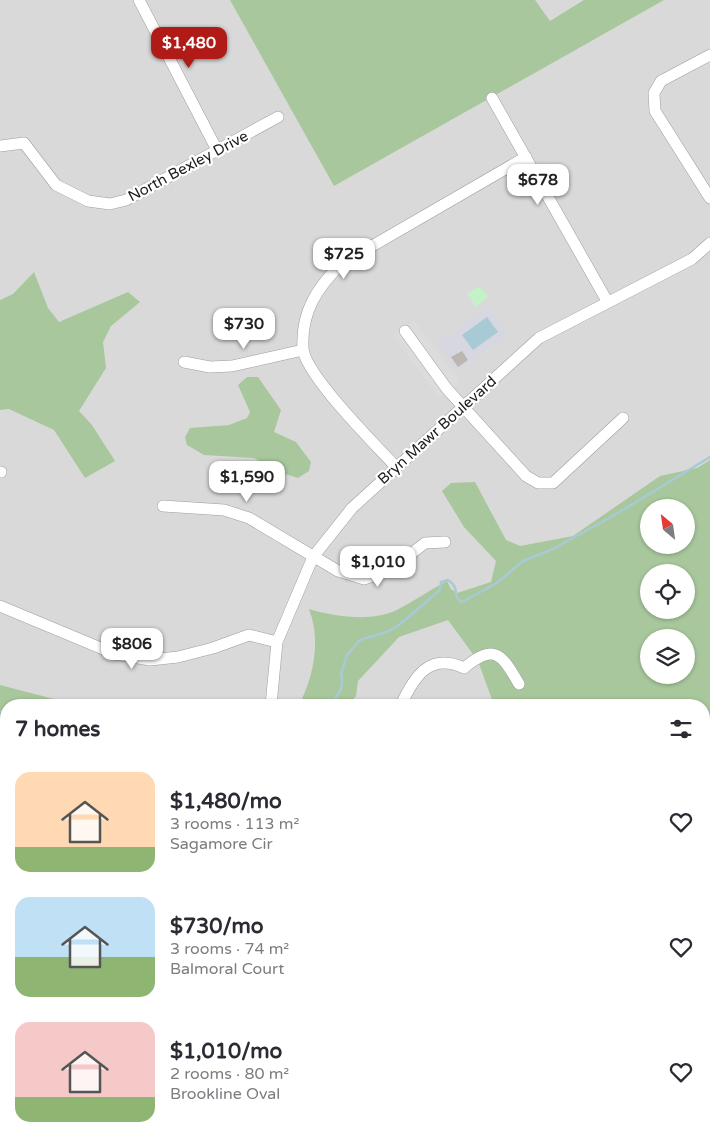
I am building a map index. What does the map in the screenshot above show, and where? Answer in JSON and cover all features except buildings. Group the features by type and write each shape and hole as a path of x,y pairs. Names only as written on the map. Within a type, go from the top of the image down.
{"street":[{"path":"139,0 217,150"},
{"path":"710,55 660,81 654,93 656,111 710,198"},
{"path":"492,98 607,302"},
{"name":"North Bexley Drive","path":"0,146 24,143 56,184 88,201 110,204 126,200 278,117"},
{"path":"396,467 324,388 303,350 308,309 321,284 341,264 526,157"},
{"name":"Bryn Mawr Boulevard","path":"272,699 277,642 313,557 352,508 539,338 692,259 710,243"},
{"path":"406,331 447,389 526,476 538,483 553,482 623,418"},
{"path":"184,362 210,367 232,366 303,350"},
{"path":"163,506 224,510 249,518 338,571 364,579 390,570 425,543 445,542"},
{"path":"0,606 115,654 150,660 178,657 213,648 249,634 277,642"},
{"path":"403,699 412,680 424,669 440,663 452,662 464,668 486,654 497,654 504,658 519,684"}],"shaded area":[{"path":"0,0 710,0 710,472 662,499 640,499 640,511 458,614 503,699 0,699"},
{"path":"489,306 509,335 457,371 438,343"},
{"path":"414,320 460,382 439,398 393,335"}],"green space":[{"path":"230,0 535,0 550,21 584,0 664,0 334,186"},
{"path":"34,272 48,308 59,322 128,292 140,302 111,326 103,342 106,368 79,411 92,425 115,461 85,478 54,430 9,409 0,410 0,300 13,294"},
{"path":"476,288 480,288 489,296 476,307 467,294"},
{"path":"247,377 258,377 281,410 274,432 296,442 311,462 309,471 298,478 279,472 254,458 204,455 187,445 185,437 190,428 229,425 247,418 250,412 238,385"},
{"path":"710,460 710,699 492,699 478,661 448,620 399,637 358,681 356,696 353,699 302,699 309,682 314,658 315,633 309,609 342,616 376,616 397,610 447,581 451,589 457,593 491,582 496,561 464,527 442,491 451,483 475,482 506,540 520,546 573,536 660,476 697,468"},
{"path":"0,685 54,699 0,699"}],"water":[{"path":"487,317 498,332 473,350 462,335"}],"waterway":[{"path":"334,699 341,687 341,674 347,655 360,640 389,631 399,625 440,590 441,582 448,580 452,583 457,598 462,602 497,583 523,561 553,549 618,513 710,457"}]}
